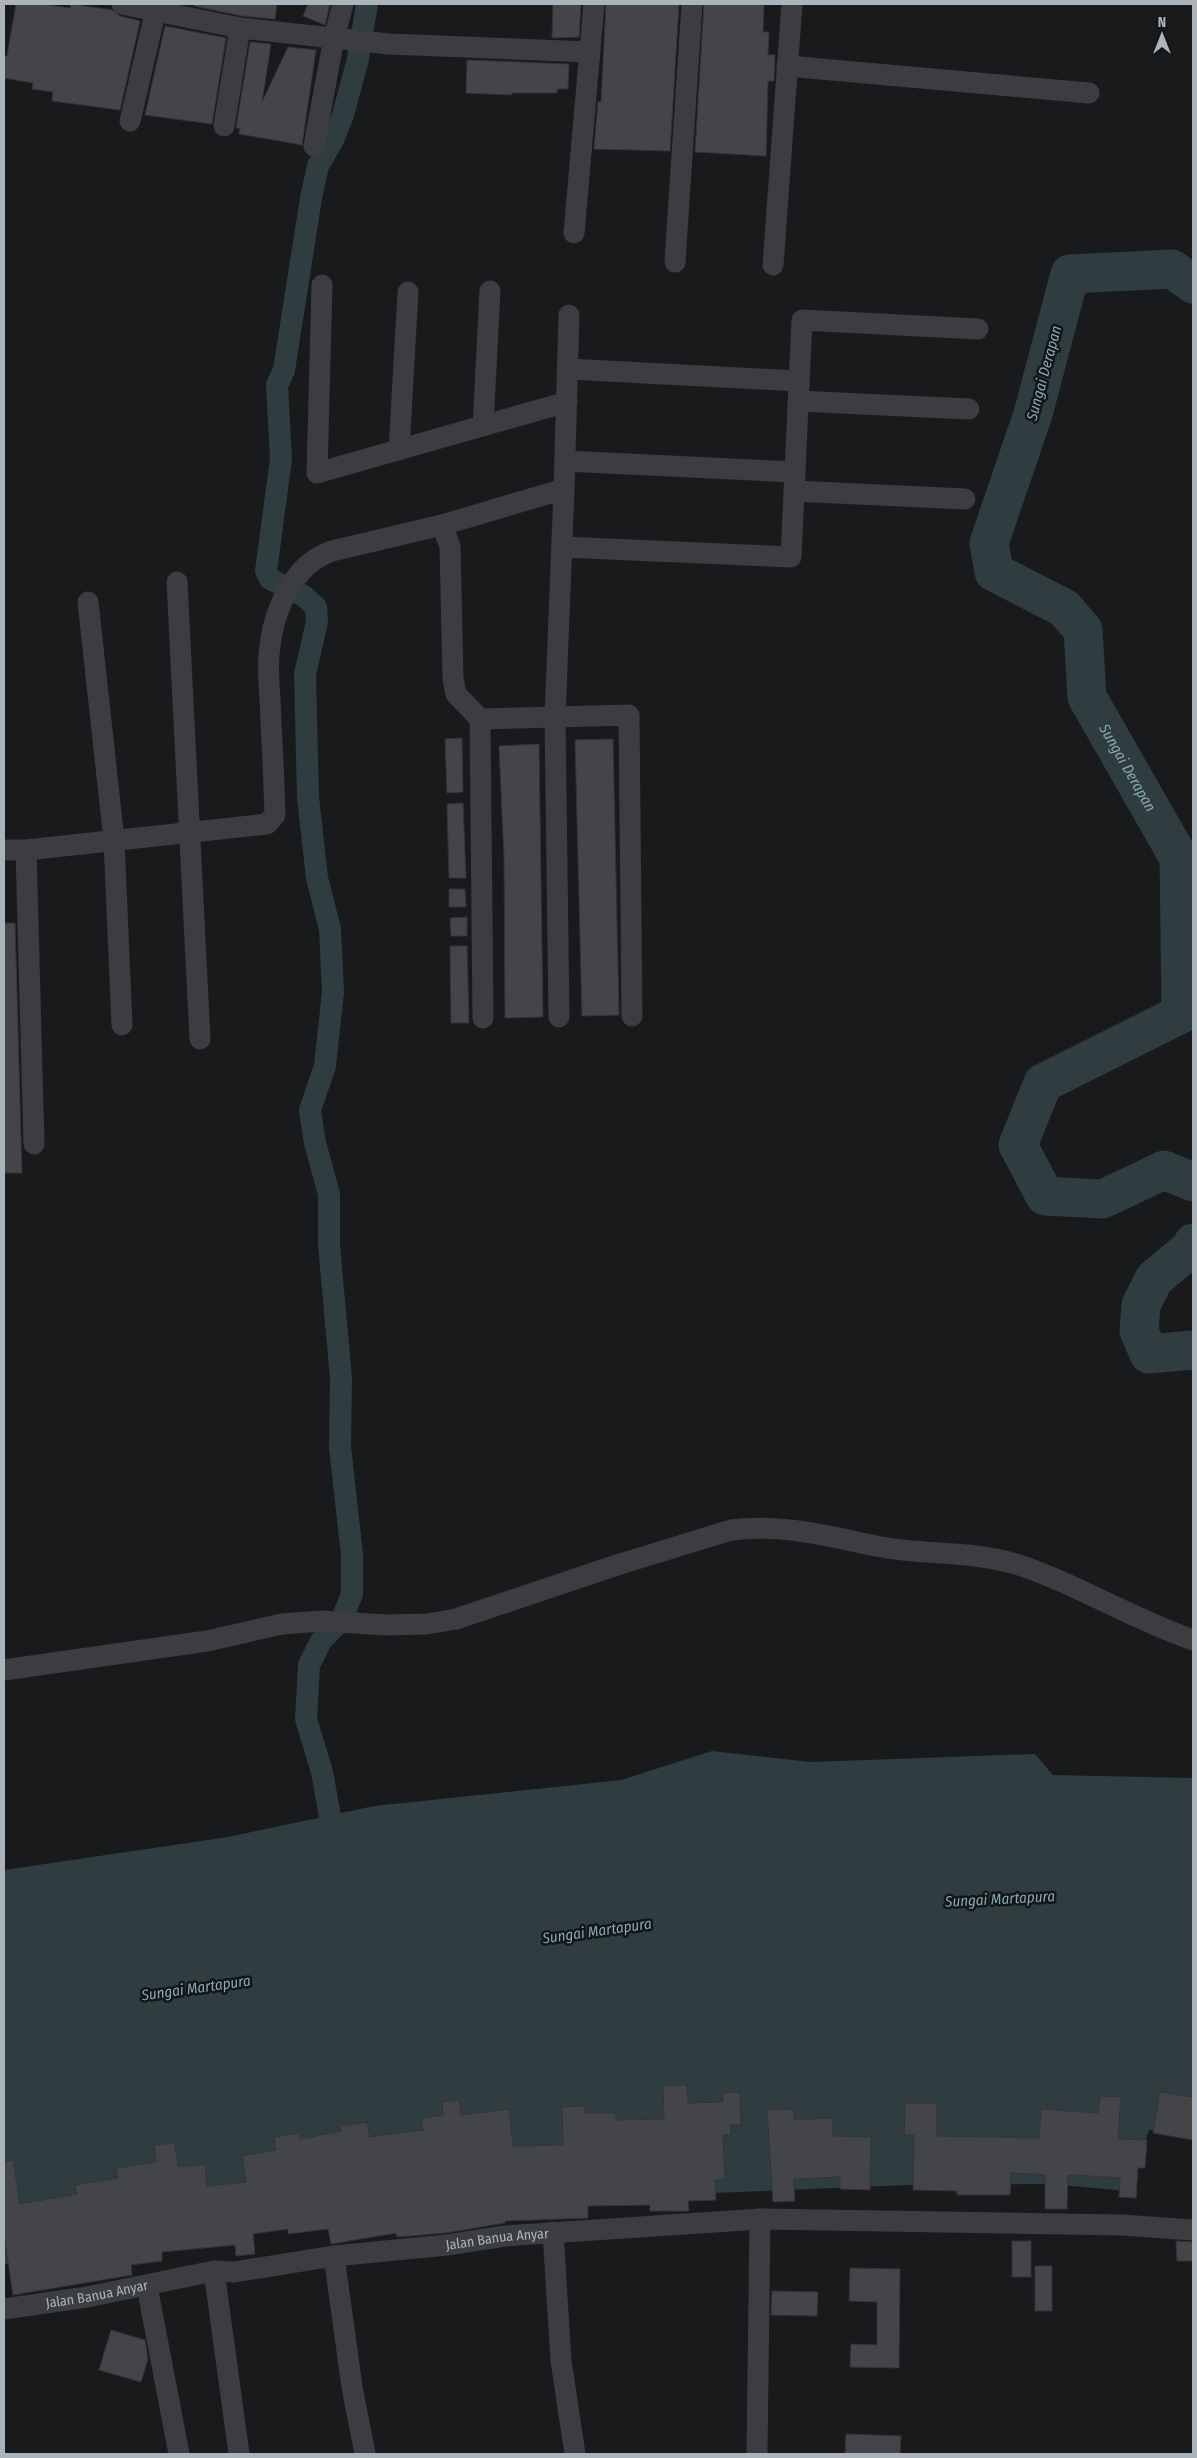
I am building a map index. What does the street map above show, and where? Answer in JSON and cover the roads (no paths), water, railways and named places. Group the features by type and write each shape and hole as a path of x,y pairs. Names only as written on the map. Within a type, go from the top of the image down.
{"street":[{"path":"122,4 156,9 240,28 389,44 590,52"},
{"path":"314,146 344,39 343,4"},
{"path":"574,233 594,4"},
{"path":"675,262 692,4"},
{"path":"773,265 792,4"},
{"path":"130,122 156,9"},
{"path":"224,126 240,28"},
{"path":"787,66 1089,93"},
{"path":"322,285 318,473 567,402"},
{"path":"483,426 490,291"},
{"path":"399,450 408,292"},
{"path":"559,1017 555,718 569,315"},
{"path":"562,547 791,557 802,320 978,328"},
{"path":"568,369 969,409"},
{"path":"565,461 795,481 965,499"},
{"path":"4,850 26,850 267,824 275,815 269,655 275,620 282,602 293,580 308,563 319,555 442,525 564,489"},
{"path":"442,525 450,546 453,678 456,694 480,719 483,1018"},
{"path":"177,582 200,1039"},
{"path":"88,602 114,840 122,1025"},
{"path":"480,719 629,715 632,1016"},
{"path":"26,850 34,1144"},
{"path":"4,1670 181,1645 282,1624 321,1621 387,1625 426,1624 456,1619 617,1565 732,1530 771,1528 810,1531 884,1548 992,1558 1016,1565 1078,1589 1193,1640"},
{"path":"757,2454 760,2219"},
{"name":"Jalan Banua Anyar","path":"4,2309 147,2286 214,2271 234,2272 334,2256 553,2232 760,2219 1122,2225 1193,2230"},
{"path":"553,2232 561,2361 575,2454"},
{"path":"334,2256 352,2387 365,2454"},
{"path":"214,2271 239,2454"},
{"path":"147,2286 179,2454"}],"water":[{"name":"Sungai Martapura","path":"712,1751 811,1762 1035,1754 1053,1775 1193,1778 1193,2132 1149,2130 1128,2191 1049,2184 909,2185 490,2202 200,2234 4,2264 4,1870 228,1837 374,1806 621,1780"}],"waterway":[{"path":"335,1844 322,1772 306,1719 309,1665 321,1641 342,1619 352,1594 352,1555 340,1447 341,1378 329,1245 329,1194 315,1143 310,1110 325,1066 333,992 330,929 317,878 308,797 305,674 317,622 316,607 304,596 270,579 266,571 281,459 277,385 284,370 311,198 318,166 333,140 343,115 358,59 367,4"},
{"name":"Sungai Derapan","path":"1193,284 1172,269 1070,274 1033,414 989,543 994,572 1064,608 1083,630 1087,697 1179,858 1181,1014 1043,1083 1018,1145 1045,1196 1103,1199 1164,1170 1193,1182"},
{"name":"Sungai Derapan","path":"1193,1243 1191,1248 1154,1279 1141,1305 1139,1331 1149,1354 1193,1350"}]}
